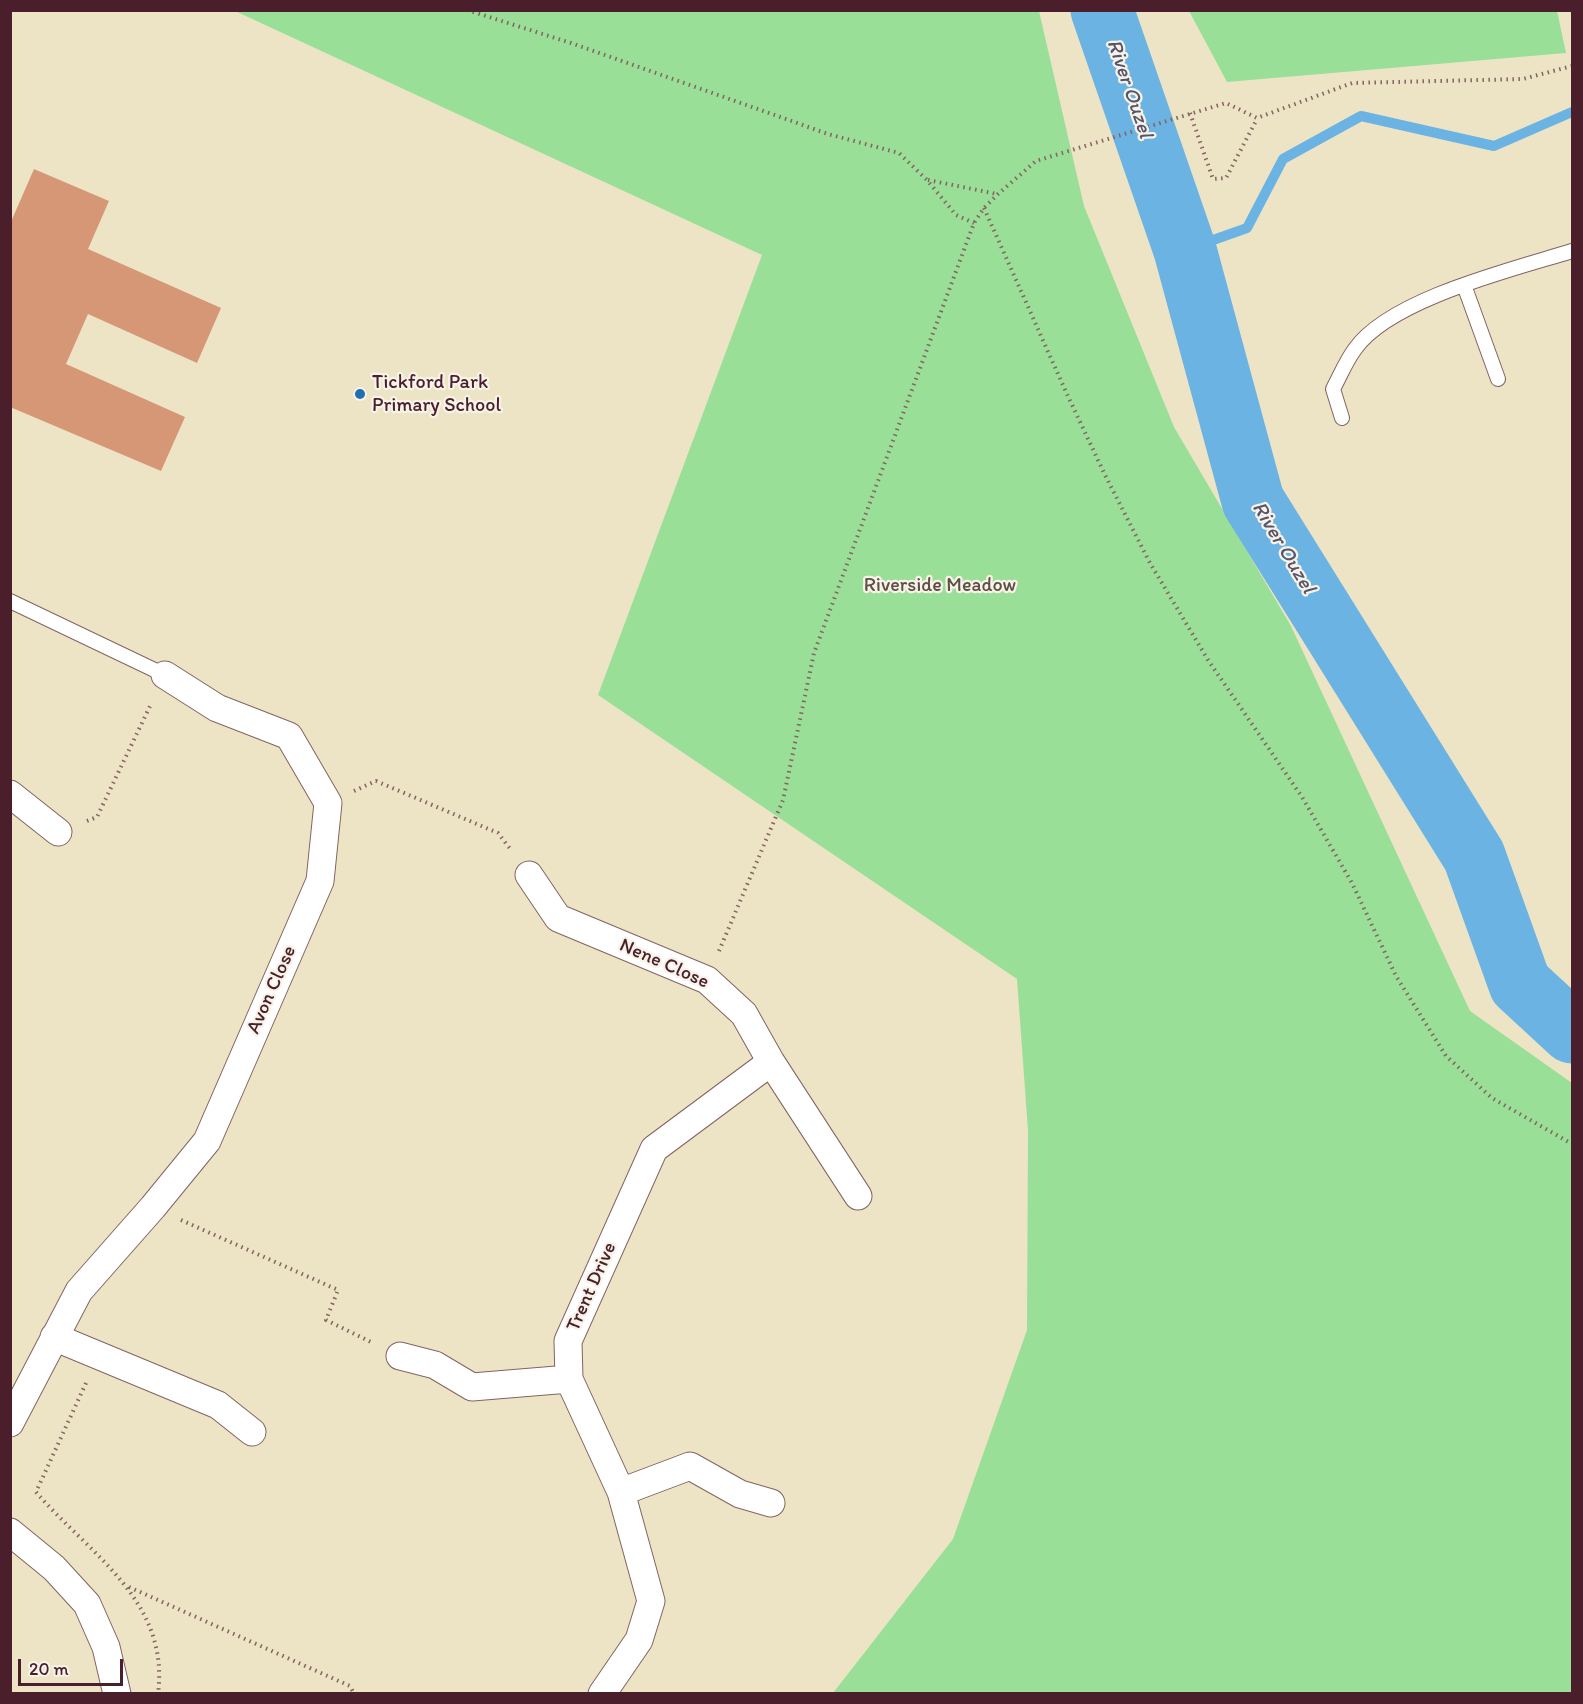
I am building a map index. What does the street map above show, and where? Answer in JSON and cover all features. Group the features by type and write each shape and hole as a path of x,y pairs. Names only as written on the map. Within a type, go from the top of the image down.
{"street":[{"path":"165,675 218,708 289,736 328,803"},
{"path":"10,794 58,832"},
{"name":"Avon Close","path":"10,1423 79,1291 207,1142 320,881 328,803"},
{"name":"Nene Close","path":"529,875 558,918 707,980 744,1014 771,1062 858,1196"},
{"name":"Trent Drive","path":"602,1694 639,1640 651,1601 621,1492 569,1379 568,1341 654,1149 771,1062"},
{"path":"54,1337 218,1405 252,1432"},
{"path":"400,1356 435,1365 472,1386 569,1379"},
{"path":"621,1492 690,1466 740,1494 771,1503"},
{"path":"10,1532 54,1568 87,1604 106,1647 117,1694"}],"lane":[{"path":"1342,418 1332,389 1355,348 1381,323 1443,292 1572,251"},
{"path":"1464,285 1498,379"},
{"path":"10,602 165,675"}],"path":[{"path":"467,10 571,43 828,134 899,153 927,180 956,215 974,224"},
{"path":"1190,113 1214,180 1226,178 1257,118 1352,83 1523,79 1572,66"},
{"path":"707,980 783,800 814,653 974,224 984,208 1036,161 1059,153 1226,103 1257,118"},
{"path":"927,180 998,194"},
{"path":"984,208 1071,403 1150,563 1208,660 1302,797 1352,883 1396,976 1446,1056 1492,1098 1572,1144"},
{"path":"58,832 97,817 165,675"},
{"path":"328,803 376,781 498,832 529,875"},
{"path":"153,1207 338,1290 326,1320 400,1356"},
{"path":"99,1354 36,1492 127,1586 153,1631 160,1676 158,1694"},
{"path":"127,1586 350,1686 354,1694"}],"green space":[{"name":"Riverside Meadow","path":"235,11 1039,11 1084,206 1174,427 1291,626 1470,1011 1572,1083 1572,1693 833,1693 953,1539 1027,1330 1028,1131 1017,979 598,695 762,255"},
{"path":"1189,11 1557,11 1566,53 1227,82"}],"building":[{"path":"34,169 109,201 88,249 221,308 197,363 88,314 66,364 185,417 161,471 10,407 10,224"}],"waterway":[{"name":"River Ouzel","path":"1102,10 1185,250 1253,501 1474,856 1520,984 1572,1032"},
{"path":"1185,250 1247,228 1283,159 1361,116 1494,146 1572,112"}],"place":[{"name":"Tickford Park Primary School","path":"360,394"}]}
